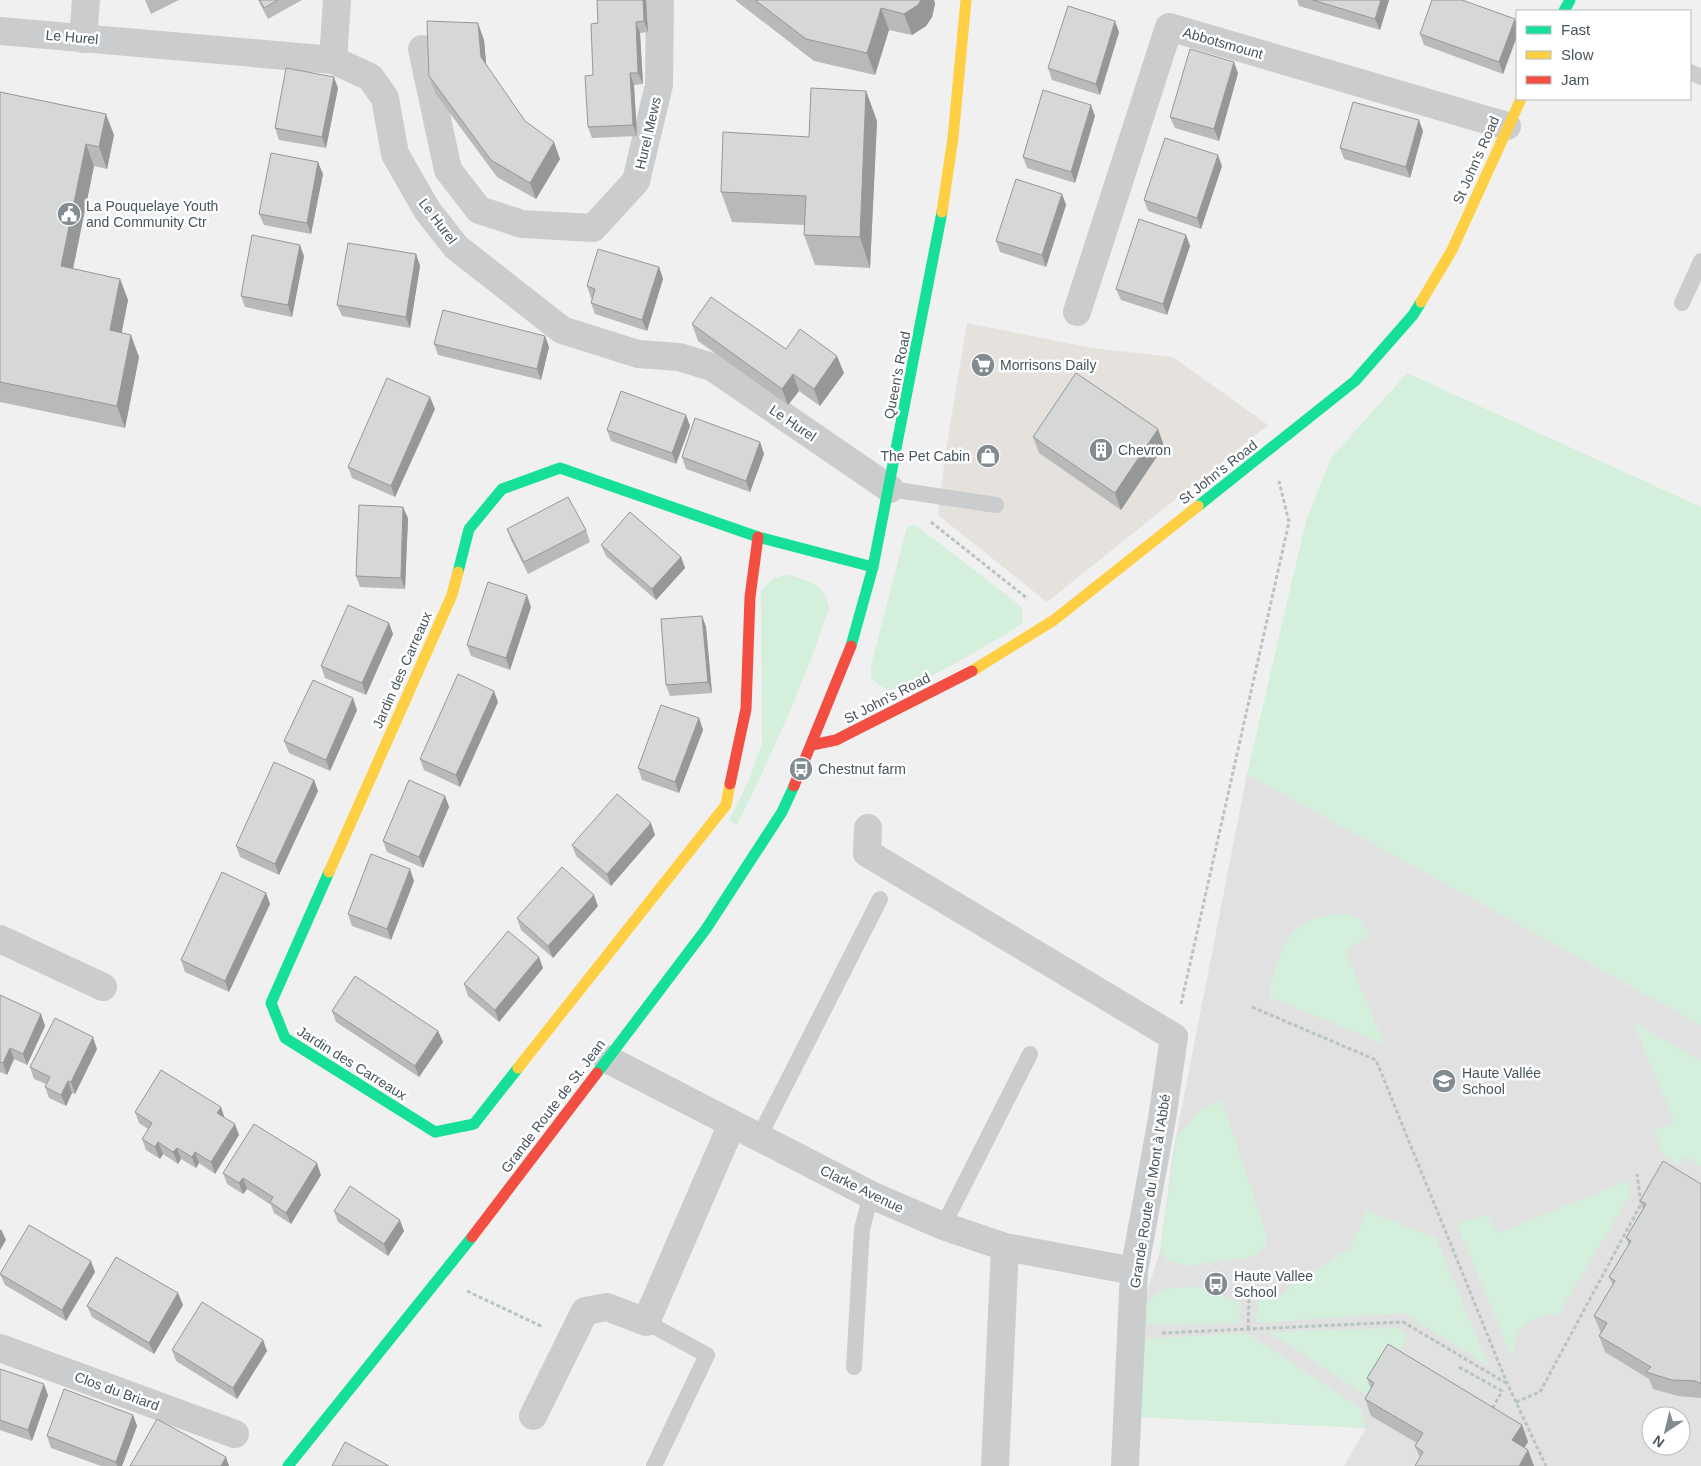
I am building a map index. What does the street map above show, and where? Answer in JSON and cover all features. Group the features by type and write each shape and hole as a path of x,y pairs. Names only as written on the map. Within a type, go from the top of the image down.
{"main road":[{"name":"Queen's Road","path":"812,745 851,646 874,567 935,255 952,138 966,0"},
{"name":"St John's Road","path":"812,745 836,740 964,676 1054,620 1355,381 1413,315 1452,250 1521,100"},
{"name":"Jardin des Carreaux","path":"758,537 750,597 746,709 726,805 474,1124 434,1132 285,1038 271,1003 452,595 469,529 502,489 560,468 758,537 874,567"},
{"name":"Grande Route de St. Jean","path":"288,1466 493,1210 706,929 782,812 812,745"}],"street":[{"path":"83,39 86,0"},
{"path":"333,60 337,0"},
{"name":"Hurel Mews","path":"422,49 448,170 479,210 522,224 594,228 636,181 659,85 660,0"},
{"name":"Abbotsmount","path":"1077,312 1169,27 1508,126"},
{"name":"Le Hurel","path":"0,31 333,60 370,77 385,98 395,154 427,210 456,247 562,330 638,354 679,357 712,367 890,489"},
{"path":"868,828 866,853 1174,1037"},
{"path":"0,939 103,987"},
{"name":"Grande Route du Mont à l'Abbé","path":"1125,1466 1134,1271 1162,1119 1174,1037"},
{"name":"Clarke Avenue","path":"607,1060 871,1195 943,1226 1005,1247 1134,1271"},
{"path":"533,1416 584,1311 607,1307 646,1322 732,1124"},
{"path":"995,1466 1005,1247"},
{"name":"Clos du Briard","path":"0,1348 235,1434"}],"lane":[{"path":"1682,303 1701,261"},
{"path":"890,489 996,505"},
{"path":"759,1137 880,898"},
{"path":"943,1226 1030,1054"},
{"path":"854,1367 862,1229 871,1195"},
{"path":"646,1322 707,1355 654,1466"}],"path":[{"path":"1174,1037 1289,522 1271,449"},
{"path":"927,519 1054,620"},
{"path":"1252,1007 1376,1060 1507,1383 1546,1466"},
{"path":"1516,1402 1540,1392 1641,1204 1637,1174"},
{"path":"1248,1329 1250,1272"},
{"path":"439,1277 570,1340"},
{"path":"1131,1335 1403,1322 1507,1383"},
{"path":"1459,1367 1502,1391 1492,1408"}],"shaded area":[{"path":"967,323 1092,348 1173,357 1268,425 1047,602 938,515 945,456"},
{"name":"Haute Vallée School","path":"1247,774 1701,1025 1701,1466 1344,1466 1366,1428 1137,1417 1136,1325 1160,1251 1173,1152"}],"green space":[{"path":"1407,373 1701,507 1701,1025 1247,774 1306,521 1331,458"},
{"path":"917,526 1018,604 1022,609 1023,622 1013,630 933,675 901,688 887,689 879,685 871,677 871,666 907,527"},
{"path":"787,574 808,581 819,588 827,599 829,608 787,718 737,825 729,821 749,780 762,744 761,591 773,579"},
{"path":"1348,914 1360,920 1370,936 1345,950 1384,1044 1269,997 1278,962 1290,936 1299,927 1311,920"},
{"path":"1632,1021 1701,1061 1701,1166 1685,1156 1680,1165 1663,1155 1654,1131 1675,1122"},
{"path":"1222,1099 1265,1228 1264,1247 1255,1256 1189,1266 1168,1261 1160,1251 1177,1136 1202,1109"},
{"path":"1627,1181 1632,1192 1558,1315 1547,1315 1534,1319 1524,1326 1516,1338 1512,1358 1457,1224 1486,1214 1498,1233"},
{"path":"1367,1211 1436,1238 1489,1366 1403,1313 1256,1323 1258,1300 1279,1297 1292,1285 1350,1248"},
{"path":"1203,1287 1241,1303 1238,1323 1136,1325 1149,1302 1161,1291"},
{"path":"1398,1328 1408,1336 1373,1395 1368,1396 1268,1332"},
{"path":"1247,1333 1360,1408 1366,1428 1137,1417 1136,1339"}],"building":[{"path":"260,0 278,0 264,8"},
{"path":"597,0 643,0 644,21 636,22 638,73 630,73 633,125 588,127 585,76 593,75 591,24 598,23"},
{"path":"755,0 921,0 918,5 904,14 881,8 867,53 806,39"},
{"path":"1313,0 1381,0 1375,19"},
{"path":"1432,0 1462,0 1515,19 1499,62 1420,34"},
{"path":"1068,6 1115,21 1096,84 1048,68"},
{"path":"427,21 478,23 481,57 525,121 554,142 530,183 491,160 429,76"},
{"path":"1190,49 1234,62 1214,129 1170,117"},
{"path":"286,68 334,77 322,137 275,128"},
{"path":"811,88 866,91 860,237 804,235 806,196 721,192 723,132 809,137"},
{"path":"1043,90 1091,105 1071,172 1023,157"},
{"path":"0,92 106,114 99,147 86,144 61,266 120,279 110,330 131,335 117,406 0,382"},
{"path":"1353,102 1419,120 1406,167 1340,148"},
{"path":"1165,138 1218,155 1197,218 1144,200"},
{"path":"271,153 318,162 307,223 259,214"},
{"path":"1016,179 1062,194 1042,255 996,241"},
{"path":"1139,219 1186,235 1163,304 1116,289"},
{"path":"252,235 300,245 288,305 241,296"},
{"path":"348,243 416,254 406,317 337,305"},
{"path":"598,249 659,267 642,320 591,303 595,289 587,286"},
{"path":"711,297 786,349 800,329 837,356 814,389 793,374 782,389 692,324"},
{"path":"443,310 545,336 537,369 434,344"},
{"name":"Chevron","path":"1076,373 1158,429 1115,493 1033,437"},
{"path":"387,378 430,397 391,486 348,467"},
{"path":"621,391 686,415 672,453 607,430"},
{"path":"695,418 760,442 746,481 682,457"},
{"path":"568,497 586,530 524,562 507,529"},
{"path":"359,505 403,507 401,578 356,576"},
{"path":"630,512 681,557 652,589 601,545"},
{"path":"488,582 527,595 506,658 467,645"},
{"path":"348,605 389,623 362,683 321,666"},
{"path":"702,616 708,682 666,685 661,619"},
{"path":"458,674 494,691 456,775 420,759"},
{"path":"313,680 353,698 326,760 284,741"},
{"path":"661,705 699,718 675,782 638,768"},
{"path":"274,762 314,780 275,864 236,846"},
{"path":"409,780 445,796 419,857 383,841"},
{"path":"617,794 651,823 607,874 572,845"},
{"path":"371,854 410,869 387,929 348,914"},
{"path":"562,867 594,895 548,946 517,918"},
{"path":"222,872 266,893 225,981 181,960"},
{"path":"508,931 539,957 495,1010 464,984"},
{"path":"355,976 438,1031 415,1066 332,1011"},
{"path":"0,995 41,1014 23,1054 10,1048 3,1063 0,1062"},
{"path":"55,1018 93,1037 71,1082 68,1081 61,1095 45,1087 50,1077 30,1067"},
{"path":"161,1070 221,1107 217,1113 235,1124 211,1162 195,1152 192,1157 177,1148 173,1152 158,1142 155,1147 142,1139 152,1123 135,1112"},
{"path":"254,1124 317,1163 286,1213 270,1202 273,1197 243,1178 239,1183 223,1173"},
{"path":"1663,1161 1701,1184 1701,1384 1695,1381 1672,1380 1646,1372 1651,1367 1599,1336 1607,1323 1594,1316 1615,1281 1609,1277 1631,1241 1626,1238 1646,1204 1640,1201"},
{"path":"350,1186 400,1220 384,1244 334,1211"},
{"path":"29,1225 91,1261 62,1310 0,1274"},
{"path":"116,1257 178,1293 149,1343 87,1306"},
{"path":"202,1302 263,1340 233,1388 172,1350"},
{"path":"1388,1344 1522,1425 1512,1440 1528,1450 1519,1466 1415,1466 1423,1452 1415,1446 1423,1433 1365,1399 1374,1383 1367,1378"},
{"path":"0,1369 44,1384 28,1430 0,1420"},
{"path":"64,1389 133,1415 116,1462 47,1436"},
{"path":"157,1419 226,1457 221,1466 130,1466"},
{"path":"345,1442 389,1466 332,1466"}],"traffic: fast":[{"path":"1565,10 1570,0"},
{"path":"851,646 873,567 942,212"},
{"path":"1198,506 1355,381 1413,315 1421,302"},
{"path":"458,572 469,529 502,489 560,468 758,537 873,567"},
{"path":"597,1073 706,929 782,812 794,786"},
{"path":"329,872 271,1003 285,1038 435,1132 474,1124 518,1068"},
{"path":"288,1466 472,1237"}],"traffic: slow":[{"path":"942,212 953,138 966,0"},
{"path":"1421,302 1452,250 1521,100"},
{"path":"972,671 1054,620 1198,506"},
{"path":"329,872 452,595 458,572"},
{"path":"518,1068 726,805 730,784"}],"traffic: jam":[{"path":"730,784 746,709 750,597 758,537"},
{"path":"794,786 851,646"},
{"path":"812,745 836,740 972,671"},
{"path":"472,1237 597,1073"}],"place":[{"name":"La Pouquelaye Youth and Community Ctr","path":"69,214"},
{"name":"Morrisons Daily","path":"983,365"},
{"name":"Chevron","path":"1101,450"},
{"name":"The Pet Cabin","path":"988,456"},
{"name":"Chestnut farm","path":"801,769"},
{"name":"Haute Vallée School","path":"1444,1081"},
{"name":"Haute Vallee School","path":"1216,1284"}]}
